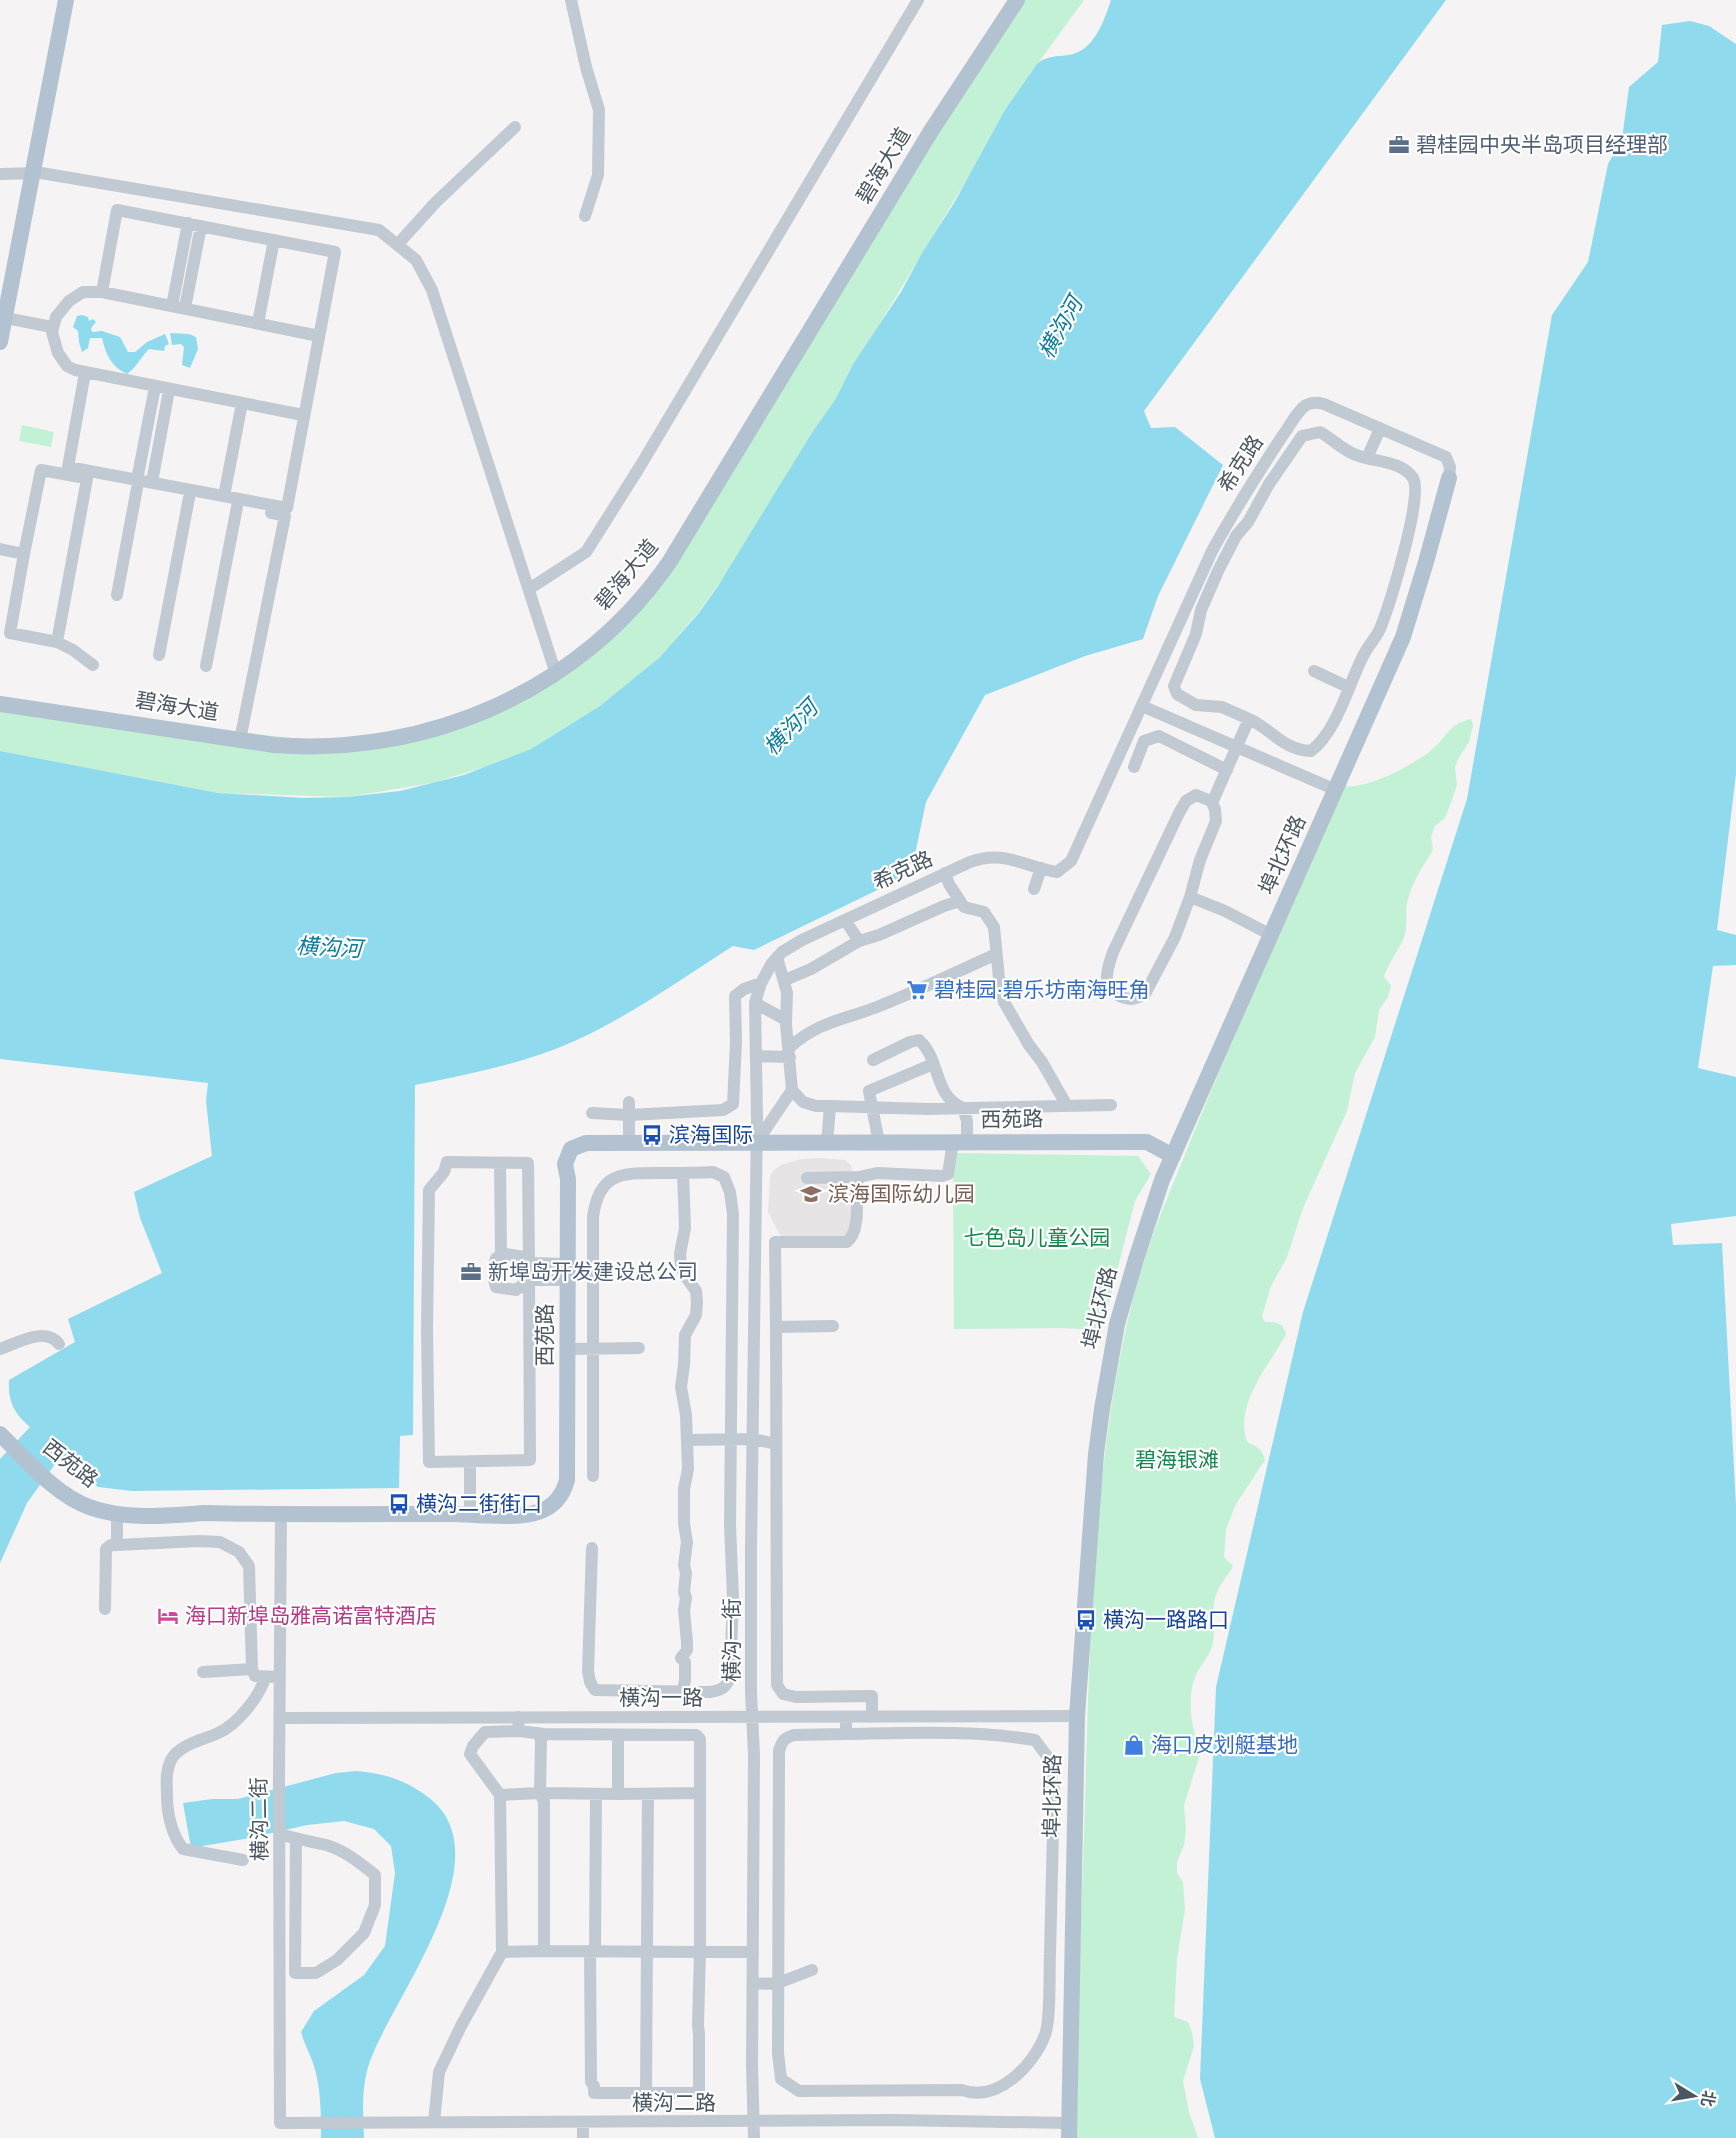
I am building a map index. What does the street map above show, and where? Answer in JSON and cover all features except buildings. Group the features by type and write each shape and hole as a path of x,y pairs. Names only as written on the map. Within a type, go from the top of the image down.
{"main road":[{"path":"0,342 2,317 54,0"},
{"path":"0,285 66,0"},
{"name":"碧海大道","path":"0,704 241,737 285,741 345,741 401,733 457,718 532,682 580,650 609,625 640,592 663,561 896,178 1011,0"},
{"name":"碧海大道","path":"0,697 241,737 274,745 311,747 352,745 404,737 453,724 500,705 538,685 581,656 642,598 679,548 931,131 1017,0"},
{"name":"埠北环路","path":"1068,2131 1077,1716 1082,1675 1091,1508 1102,1409 1120,1313 1149,1218 1173,1156 1403,638 1421,582 1449,478"},
{"name":"西苑路","path":"0,1434 66,1494 87,1507 128,1515 538,1513 551,1506 565,1490 568,1468 568,1179 565,1164 571,1149 586,1143 1147,1142 1173,1156"}],"street":[{"path":"571,0 586,67 599,110 598,175 585,216"},
{"path":"529,589 586,552 639,468 918,0"},
{"path":"398,244 435,203 515,127"},
{"path":"0,174 27,173 379,230 416,260 432,290 554,668"},
{"path":"102,292 117,210 335,252 241,737"},
{"path":"172,306 188,223"},
{"path":"185,308 201,226"},
{"path":"258,323 274,240"},
{"path":"303,415 85,373 67,366 58,353 52,327 56,317 69,301 83,292 102,292 319,336"},
{"path":"2,317 52,327"},
{"path":"85,373 68,466 189,498 237,507 286,512"},
{"path":"117,596 155,387"},
{"path":"152,483 169,390"},
{"name":"希克路","path":"756,1143 755,1003 766,972 777,957 802,939 970,862 989,857 1015,859 1057,872 1071,861 1212,551 1230,518 1301,409 1307,404 1318,402 1446,457 1450,467 1449,478"},
{"path":"224,496 242,403"},
{"path":"1367,458 1380,429"},
{"path":"1320,432 1347,451 1402,468 1412,477 1416,488 1407,539 1380,627 1374,641 1364,653 1348,687 1328,735 1311,752 1297,751 1277,739 1260,724 1222,707 1196,705 1177,694 1174,686 1196,634 1201,610 1236,536 1248,522 1278,470 1302,436 1320,432"},
{"path":"93,665 73,650 57,642 10,633 41,470 87,479 137,484 152,483 224,496 286,512"},
{"path":"57,642 87,479"},
{"path":"159,656 189,498"},
{"path":"206,666 237,507"},
{"path":"0,549 24,554"},
{"path":"1314,671 1348,687"},
{"path":"1142,706 1336,790"},
{"path":"1212,803 1233,765 1237,748 1249,719"},
{"path":"1134,767 1144,741 1159,736 1233,765"},
{"path":"1196,795 1211,801 1215,809 1216,821 1200,860 1190,897 1175,936 1145,994 1133,999 1113,992 1107,982 1113,952 1179,813 1186,801 1196,795"},
{"path":"1034,889 1041,868"},
{"path":"945,873 949,884 964,907 984,912 994,927 1004,1002 1067,1106"},
{"path":"1190,897 1225,911 1271,935"},
{"path":"785,980 811,969 859,941 960,901"},
{"path":"845,920 859,941"},
{"path":"756,1056 790,1052 805,1034 822,1025 880,1006 996,954"},
{"path":"756,1143 792,1090 785,980 777,957"},
{"path":"592,1113 629,1115 723,1110 733,1104 736,1042 735,996 744,989 761,984"},
{"path":"755,1003 786,1020"},
{"path":"807,1178 859,1177 877,1173 942,1176 948,1174 966,1121 963,1108 947,1099 924,1044 919,1040 910,1042 873,1060"},
{"path":"879,1143 869,1091 933,1064"},
{"path":"792,1090 803,1102 816,1106 871,1108 1111,1106"},
{"path":"629,1102 629,1144"},
{"path":"827,1143 830,1106"},
{"name":"横沟一街","path":"754,2138 751,1548 756,1143"},
{"path":"447,1162 528,1163 529,1263 530,1460 429,1462 429,1190 444,1172 447,1162"},
{"path":"500,1163 501,1255"},
{"path":"592,1548 588,1671 590,1682 595,1690 710,1692 727,1686 730,1677 733,1598 730,1526 733,1214 730,1192 724,1177 713,1172 627,1173 611,1181 598,1195 593,1217 593,1476"},
{"path":"682,1173 685,1228 680,1254 681,1266 696,1291 697,1302 696,1315 685,1335 681,1387 688,1440 688,1469 684,1489 684,1524 687,1542 684,1616 687,1650 681,1658 685,1662 683,1690"},
{"path":"859,1177 855,1230 853,1237 847,1242 775,1242 777,1685 783,1694 796,1697 872,1696 873,1717"},
{"path":"501,1255 518,1255 529,1263 568,1272 530,1280 516,1290 496,1287 493,1275 496,1258 501,1255"},
{"path":"776,1327 833,1326"},
{"path":"1,1346 46,1335 54,1338 59,1344"},
{"path":"568,1349 639,1348"},
{"path":"688,1440 753,1439 776,1444"},
{"path":"470,1461 470,1515"},
{"path":"117,1513 117,1545"},
{"name":"横沟二街","path":"280,2123 281,1515"},
{"path":"105,1609 106,1550 111,1545 220,1542 239,1552 249,1566 252,1669 255,1676 280,1677"},
{"path":"203,1672 252,1669"},
{"path":"243,1860 183,1849 177,1841 168,1811 166,1778 167,1770 175,1754 219,1733 238,1719 261,1690 265,1678"},
{"name":"横沟一路","path":"280,1718 1077,1716"},
{"path":"518,1717 519,1731"},
{"path":"846,1717 846,1734"},
{"path":"434,2122 439,2072 461,2026 502,1952 500,1795 470,1754 472,1746 485,1732 696,1735 700,1739 699,2093 594,2093 594,2086 591,2082 596,1794"},
{"path":"537,1733 540,1740 540,1793 543,1802 544,1951"},
{"path":"846,1734 967,1734 1035,1740 1047,1756 1054,1789 1046,2034 1031,2060 1000,2088 973,2094 962,2090 799,2091 781,2079 778,1983 779,1762 782,1742 786,1737 794,1735 846,1734"},
{"path":"618,1735 618,1794"},
{"path":"500,1795 700,1793"},
{"path":"646,2093 648,1794"},
{"path":"280,1833 296,1839 327,1845 352,1857 375,1875 375,1905 364,1933 337,1960 316,1973 295,1972 296,1839"},
{"path":"1050,1907 1073,1909"},
{"path":"280,1936 295,1936"},
{"path":"502,1952 753,1952"},
{"path":"753,1984 778,1983 812,1970"},
{"name":"横沟二路","path":"280,2123 895,2120 1068,2131"},
{"path":"583,2122 583,2138"}],"shaded area":[{"name":"滨海国际幼儿园","path":"801,1159 845,1160 851,1165 853,1227 847,1237 780,1235 768,1212 770,1176 781,1165"}],"green space":[{"path":"1020,0 1084,0 1033,70 736,560 697,614 659,658 600,706 531,749 498,763 432,783 347,797 218,793 0,751 0,705 352,745 453,724 581,656 670,561"},
{"path":"22,425 54,432 51,447 19,441"},
{"name":"碧海银滩","path":"1471,719 1473,725 1469,742 1455,767 1457,785 1452,800 1445,818 1435,826 1431,837 1433,850 1415,880 1408,899 1405,935 1384,977 1391,985 1388,997 1379,1010 1375,1037 1355,1073 1347,1111 1303,1208 1287,1257 1271,1286 1262,1316 1265,1322 1282,1325 1286,1334 1255,1386 1245,1414 1244,1428 1247,1442 1259,1448 1265,1460 1236,1504 1226,1529 1224,1557 1233,1566 1216,1594 1213,1643 1197,1673 1191,1694 1192,1723 1202,1748 1184,1805 1186,1830 1184,1845 1177,1862 1177,1873 1183,1882 1185,1909 1177,1959 1174,2017 1188,2022 1192,2032 1194,2046 1183,2081 1189,2112 1198,2138 1077,2138 1088,1707 1097,1531 1110,1414 1120,1356 1138,1279 1158,1222 1207,1101 1344,786 1366,784 1392,774 1435,747 1454,726"},
{"name":"七色岛儿童公园","path":"953,1153 1138,1156 1151,1174 1135,1201 1100,1337 1081,1329 954,1329"}],"water":[{"name":"横沟河","path":"1111,0 1446,0 1144,411 1151,428 1175,427 1223,465 1158,596 1143,639 1085,656 985,695 926,802 914,859 898,880 754,950 733,946 604,1027 558,1048 505,1065 415,1085 413,1435 400,1436 399,1488 132,1491 98,1487 64,1465 55,1464 27,1503 0,1563 0,1459 30,1427 13,1406 9,1380 75,1342 68,1319 162,1273 140,1218 134,1192 212,1156 206,1101 208,1083 0,1059 0,751 218,793 303,798 347,797 400,791 464,775 531,749 600,706 659,658 698,614 718,586 813,431 835,400 853,364 901,292 922,253 954,203 1005,110 1037,64 1048,58 1069,55 1085,48 1097,34"},
{"path":"1690,21 1709,26 1736,44 1736,774 1717,930 1736,935 1736,965 1713,966 1698,1068 1736,1077 1736,1216 1671,1224 1673,1245 1722,1243 1736,1505 1736,2138 1215,2138 1200,2079 1216,1687 1303,1312 1467,799 1552,315 1588,262 1608,164 1622,139 1629,87 1658,62 1662,25"},
{"path":"77,316 88,317 89,321 93,319 96,322 91,328 92,332 102,331 120,337 128,352 135,352 147,342 165,334 169,344 165,346 164,351 149,349 127,374 110,359 102,338 90,338 88,348 82,352 78,331 73,327"},
{"path":"170,333 189,334 196,337 198,349 190,368 182,365 184,347 181,344 172,345"},
{"path":"356,1771 394,1778 428,1797 449,1822 455,1854 450,1889 437,1926 367,2070 363,2109 364,2138 321,2138 318,2081 301,2032 314,2011 364,1975 385,1946 395,1873 391,1846 374,1829 344,1821 307,1825 191,1848 183,1803 212,1799 238,1799 336,1773"}],"place":[{"name":"碧桂园中央半岛项目经理部","path":"1399,145"},
{"name":"碧桂园·碧乐坊南海旺角","path":"917,990"},
{"name":"滨海国际","path":"652,1135"},
{"name":"滨海国际幼儿园","path":"811,1194"},
{"name":"新埠岛开发建设总公司","path":"471,1272"},
{"name":"横沟二街街口","path":"399,1504"},
{"name":"海口新埠岛雅高诺富特酒店","path":"168,1616"},
{"name":"横沟一路路口","path":"1086,1620"},
{"name":"海口皮划艇基地","path":"1134,1745"}]}
